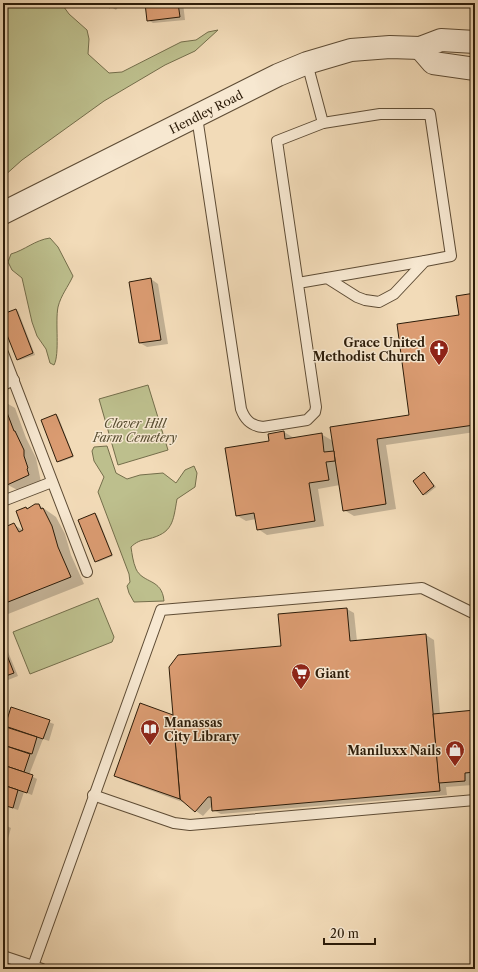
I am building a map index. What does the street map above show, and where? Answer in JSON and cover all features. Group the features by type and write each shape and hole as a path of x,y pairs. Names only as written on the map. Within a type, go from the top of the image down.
{"street":[{"name":"Hendley Road","path":"3,213 307,63 357,49 390,47 420,48 441,40 475,42"},
{"path":"420,48 433,63 475,69"}],"lane":[{"path":"307,63 323,123"},
{"path":"197,117 241,409 246,420 257,426 307,420 315,412 316,400 298,283 277,141 323,123 380,114 430,114 451,256 298,283"},
{"path":"327,278 357,297 378,302 394,294 425,261"},
{"path":"3,353 87,572"},
{"path":"3,385 14,380"},
{"path":"3,501 52,482"},
{"path":"3,956 37,967 93,795 162,610 422,588 475,614"},
{"path":"93,795 174,823 190,825 475,800"}],"green space":[{"path":"3,3 61,3 69,14 87,30 89,39 88,54 109,73 122,72 181,42 196,40 208,32 218,30 195,51 165,65 104,101 22,160 3,177"},
{"path":"50,238 58,247 73,276 58,307 57,353 54,365 50,363 46,349 37,336 32,322 22,278 12,270 8,262 11,254"},
{"name":"Clover Hill Farm Cemetery","path":"148,385 168,450 118,465 99,399"},
{"path":"107,446 116,473 127,479 140,475 163,473 176,483 185,470 194,466 197,473 195,487 177,499 173,520 167,530 156,537 139,542 131,547 133,561 139,574 160,588 164,601 134,602 129,593 127,586 130,582 129,574 98,492 104,477 94,461 92,451 94,447"},
{"path":"98,598 114,637 112,642 30,674 13,632"}],"building":[{"path":"103,3 114,3 110,8"},
{"path":"145,3 178,3 180,17 147,21"},
{"path":"151,278 161,340 139,343 129,282"},
{"name":"Grace United Methodist Church","path":"475,293 475,408 472,409 474,425 377,439 386,504 343,511 330,427 409,415 397,324 459,315 456,296"},
{"path":"16,309 33,353 17,360 3,325 3,314"},
{"path":"3,402 14,431 24,450 29,475 7,485 3,475"},
{"path":"56,414 73,456 57,462 41,420"},
{"path":"284,431 285,439 322,433 324,452 334,451 335,461 326,462 329,480 309,483 315,521 257,530 254,513 236,516 225,448 269,441 268,434"},
{"path":"424,472 434,486 423,495 413,481"},
{"path":"35,504 39,504 41,509 43,508 52,526 58,547 71,577 3,604 3,531 6,529 5,527 14,523 19,532 23,530 16,511 26,507 27,509"},
{"path":"95,513 112,555 95,562 78,520"},
{"name":"Giant","path":"347,608 350,641 426,634 440,791 212,811 211,797 208,797 195,812 180,799 169,667 178,655 281,646 278,614"},
{"path":"3,645 14,673 3,677"},
{"name":"Manassas City Library","path":"140,703 173,715 180,799 114,776"},
{"path":"11,707 50,720 43,739 5,726"},
{"path":"475,710 475,772 465,773 465,781 439,783 433,714"},
{"path":"6,727 37,737 32,754 3,745"},
{"path":"3,745 30,754 24,772 3,765"},
{"path":"3,765 33,775 27,793 3,785"},
{"path":"3,785 18,790 13,808 3,805"},
{"path":"3,823 6,824 3,834"}],"place":[{"name":"Grace United Methodist Church","path":"439,366"},
{"name":"Giant","path":"301,690"},
{"name":"Manassas City Library","path":"150,746"},
{"name":"Maniluxx Nails","path":"455,767"}]}
